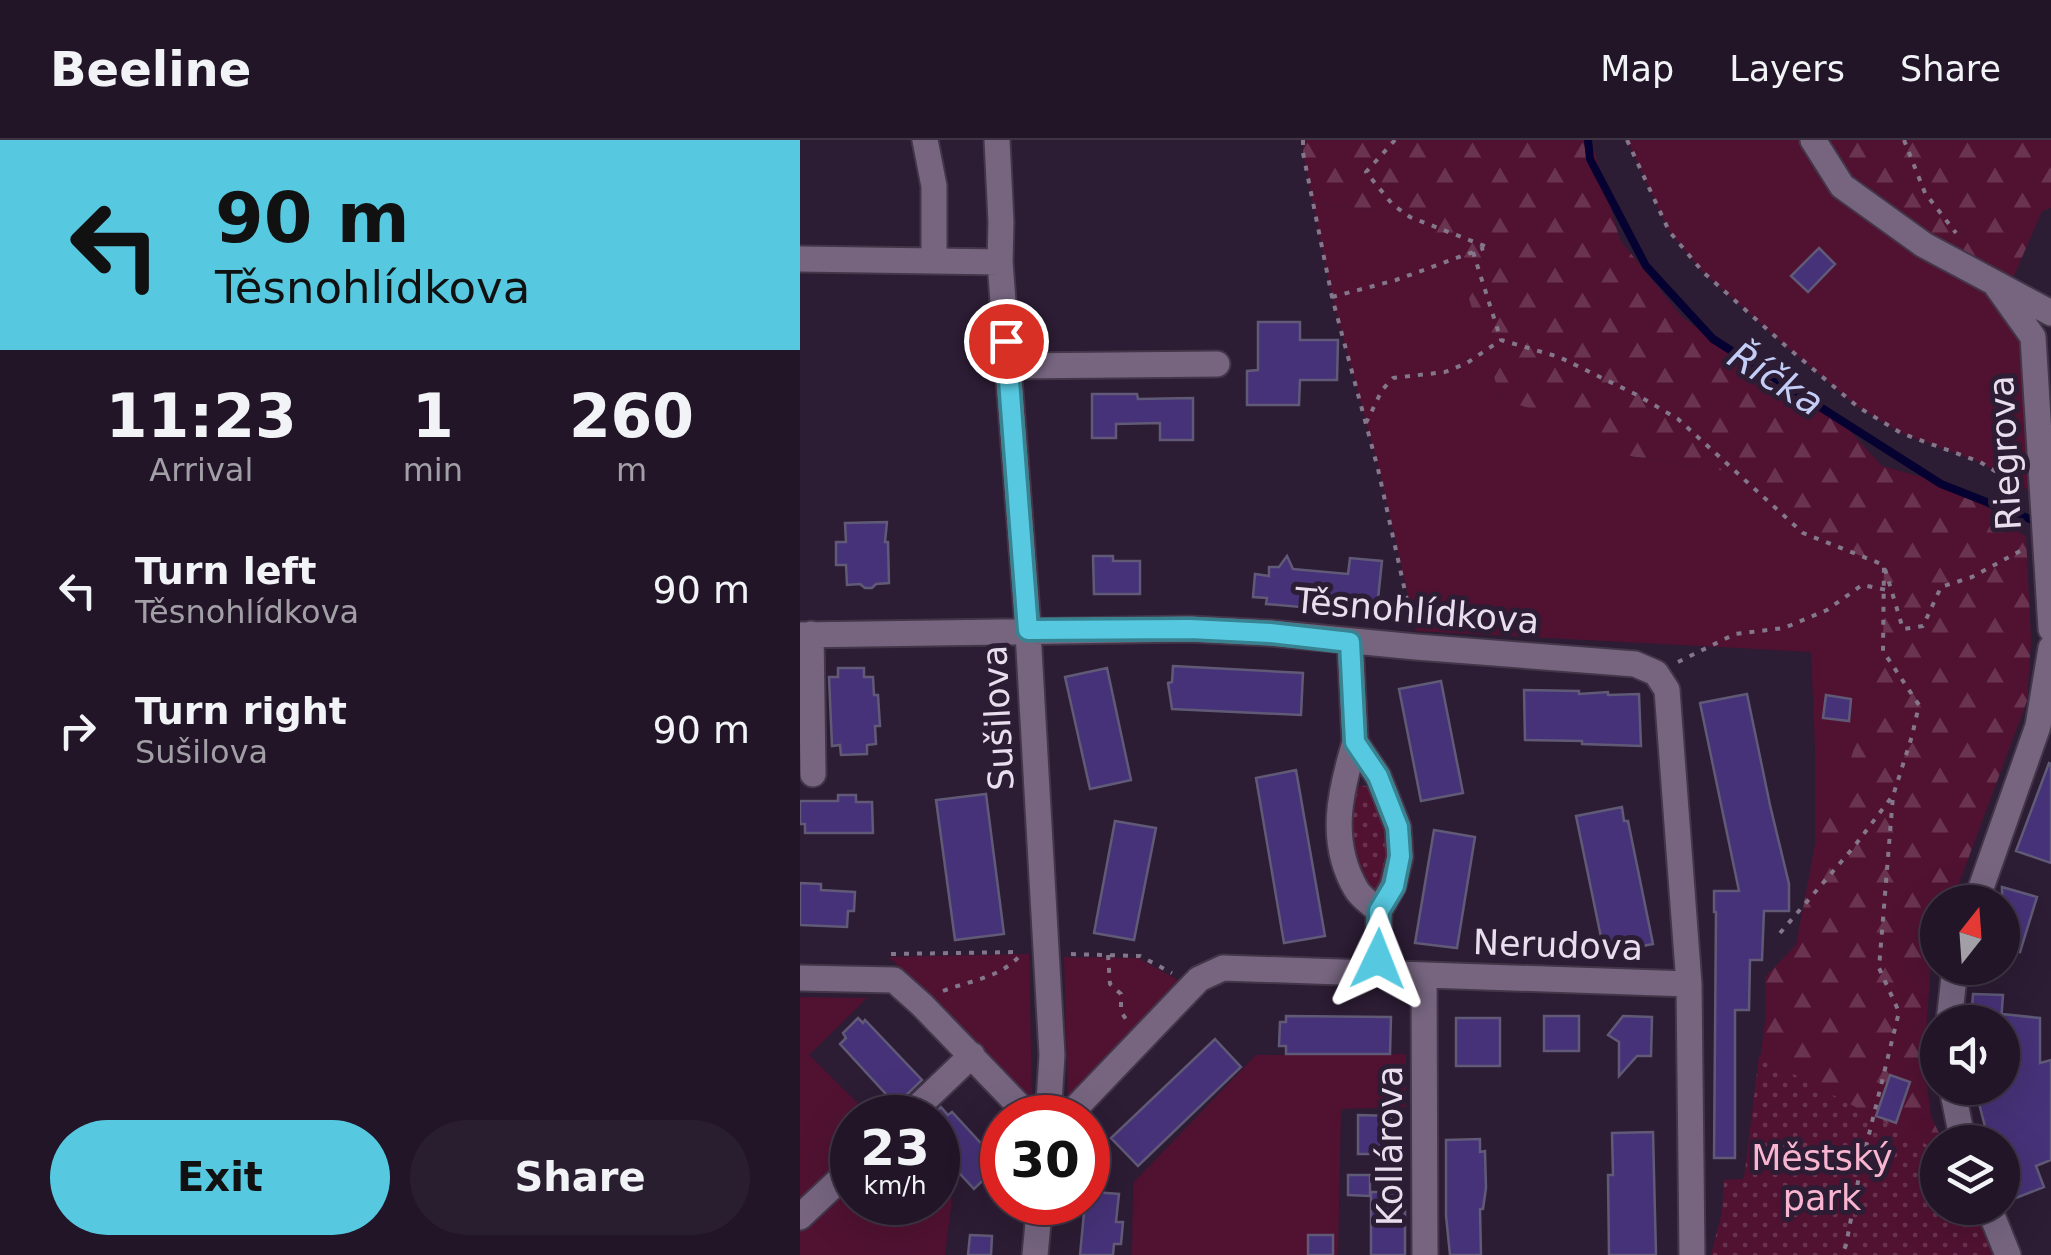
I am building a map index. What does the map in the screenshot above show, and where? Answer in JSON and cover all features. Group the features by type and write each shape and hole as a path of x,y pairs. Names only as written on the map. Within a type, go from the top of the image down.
{"street":[{"path":"926,140 934,186 934,261"},
{"name":"Sušilova","path":"997,140 1000,262 1028,630 1034,952 1052,1055 1049,1095"},
{"path":"1813,140 1842,186 1924,246 2051,313"},
{"path":"800,259 1000,262"},
{"name":"Riegrova","path":"1996,284 2034,337 2051,629"},
{"path":"1007,366 1217,364"},
{"name":"Těsnohlídkova","path":"812,774 806,635 1190,629 1635,664 1656,673"},
{"path":"1350,642 1355,742 1342,786 1338,842 1357,892 1379,911"},
{"path":"1982,885 2038,726 2051,648"},
{"path":"1656,673 1667,690 1689,984 1692,1255"},
{"path":"1355,742 1378,776 1398,827 1400,856 1394,886 1379,911 1378,972"},
{"name":"Nerudova","path":"1088,1095 1199,979 1223,968 1689,984"},
{"name":"Kollárova","path":"1424,976 1426,1255"},
{"path":"800,978 894,980 1009,1095"},
{"path":"930,1095 972,1055"},
{"path":"800,1217 830,1189"},
{"path":"1035,1255 1038,1225"},
{"path":"1996,1225 2008,1255"}],"path":[{"path":"1302,140 1332,297 1386,506 1416,647"},
{"path":"1332,297 1396,280 1488,246 1410,218 1393,204 1366,172 1395,140"},
{"path":"1627,140 1669,232 1703,272 1787,347 1858,407 1900,433 1980,462 2043,499"},
{"path":"1904,140 1925,193 1960,238"},
{"path":"1473,252 1501,340"},
{"path":"1366,423 1382,390 1393,378 1445,372 1501,340 1559,357 1678,419 1804,533 1884,565"},
{"path":"1884,565 1903,629 1922,626 1940,586 1972,577 2046,537"},
{"path":"1842,1255 1899,1012 1879,968 1893,796 1919,705 1883,651 1884,565"},
{"path":"1656,673 1735,634 1784,628 1826,610 1862,585 1892,591"},
{"path":"1780,934 1893,796"},
{"path":"922,1005 940,992 972,984 1034,952"},
{"path":"886,954 1034,952 1140,956 1194,985"},
{"path":"1108,955 1108,978 1121,994 1124,1018 1144,1036"}],"green space":[{"path":"1303,140 1591,140 1620,240 1682,317 1765,378 1838,418 1882,466 1962,488 2026,537 2031,640 2027,701 1958,885 1920,885 1920,985 1929,985 1928,1005 1920,1005 1920,1105 1930,1105 1935,1125 1920,1125 1920,1209 1724,1214 1724,1180 1744,1179 1765,1022 1765,977 1796,945 1815,845 1843,785 1883,651 1884,565 1803,533 1738,473 1630,456 1577,424 1501,399 1454,252 1383,211 1313,203"},
{"path":"1627,140 1813,140 1996,285 2033,337 2043,499 1980,462 1901,433 1858,407 1787,347 1703,272 1669,231"},
{"path":"1813,140 2051,140 2051,208 2042,211 2013,278 2050,313 1842,186"},
{"path":"1313,203 1383,211 1454,252 1501,399 1577,424 1630,456 1738,473 1803,533 1884,565 1883,651 1843,785 1815,845 1811,652 1416,631 1381,477 1332,297"},
{"path":"1362,785 1373,789 1394,855 1377,892 1365,887 1347,843 1352,791"},
{"path":"1029,954 1032,1095 1023,1095 889,957"},
{"path":"1064,957 1138,958 1180,981 1073,1095 1068,1095"},
{"path":"800,997 867,998 809,1055 850,1095 830,1095 830,1225 949,1225 945,1255 800,1255"},
{"path":"1406,1054 1406,1107 1341,1109 1338,1255 1132,1255 1133,1183 1256,1055"},
{"name":"Městský park","path":"1759,1056 1920,1141 1920,1225 1982,1225 1996,1255 1711,1255 1722,1212 1724,1180 1744,1179"}],"building":[{"path":"1819,248 1835,264 1808,292 1791,276"},
{"path":"1258,322 1300,322 1300,340 1338,340 1337,380 1300,380 1299,405 1247,405 1247,371 1258,370"},
{"path":"1092,394 1137,394 1138,399 1193,398 1193,440 1160,440 1160,423 1116,424 1116,438 1092,438"},
{"path":"887,522 889,583 872,588 847,585 846,565 836,565 836,542 846,542 845,523"},
{"path":"1093,556 1140,561 1140,594 1094,594"},
{"path":"1287,556 1293,569 1348,574 1350,558 1382,561 1377,609 1266,604 1267,598 1253,597 1255,574 1269,576 1269,567 1279,567"},
{"path":"1173,666 1303,673 1301,715 1172,709 1168,683 1172,682"},
{"path":"838,668 864,668 864,677 873,677 880,726 875,726 876,744 867,745 867,754 841,755 840,745 832,746 829,677 838,677"},
{"path":"1107,668 1131,780 1090,789 1065,677"},
{"path":"1441,681 1463,793 1421,801 1399,689"},
{"path":"1524,690 1639,694 1641,746 1525,740"},
{"path":"1747,694 1789,884 1789,911 1764,911 1762,960 1750,960 1749,1010 1735,1010 1735,1158 1714,1158 1714,891 1739,891 1700,703"},
{"path":"1826,695 1851,699 1849,721 1823,718"},
{"path":"2051,764 2051,863 2016,851"},
{"path":"1296,770 1325,936 1284,943 1256,778"},
{"path":"986,794 1004,934 955,940 936,800"},
{"path":"838,795 856,795 856,802 872,802 873,833 805,833 805,824 800,824 800,801 838,801"},
{"path":"1622,807 1653,944 1608,953 1606,942 1602,942 1576,816"},
{"path":"1115,821 1156,828 1134,940 1094,933"},
{"path":"1434,830 1475,837 1457,948 1415,943"},
{"path":"800,883 821,884 821,890 855,892 854,911 848,911 847,927 800,925"},
{"path":"2020,892 2037,897 2020,952"},
{"path":"1973,994 2003,995 2002,1005 1972,1005"},
{"path":"1286,1016 1391,1017 1390,1054 1286,1054 1286,1046 1279,1046 1280,1022 1286,1022"},
{"path":"1544,1016 1579,1016 1579,1051 1544,1051"},
{"path":"1623,1016 1652,1017 1651,1056 1637,1056 1619,1076 1619,1042 1608,1035"},
{"path":"2020,1016 2040,1018 2040,1063 2051,1060 2051,1160 2036,1166 2044,1187 2020,1196 2020,1125 1985,1125 1979,1105 2020,1105"},
{"path":"858,1018 863,1023 865,1020 922,1080 906,1095 887,1095 840,1044 846,1038 843,1033"},
{"path":"1456,1018 1500,1018 1500,1066 1456,1066"},
{"path":"1215,1039 1241,1067 1138,1166 1111,1138"},
{"path":"1890,1075 1910,1082 1896,1123 1876,1116"},
{"path":"1358,1115 1391,1116 1390,1154 1358,1154"},
{"path":"960,1121 980,1142 980,1183 974,1189 960,1174"},
{"path":"1653,1132 1656,1255 1609,1255 1612,1133"},
{"path":"1480,1139 1480,1152 1485,1151 1486,1188 1480,1209 1481,1255 1450,1255 1446,1140"},
{"path":"1348,1175 1370,1175 1370,1196 1348,1195"},
{"path":"1371,1192 1399,1192 1399,1199 1405,1199 1405,1255 1371,1255"},
{"path":"1110,1193 1119,1194 1116,1222 1123,1222 1121,1244 1114,1244 1113,1255 1080,1255 1083,1225 1110,1225"},
{"path":"970,1235 992,1236 991,1255 968,1255"},
{"path":"1308,1235 1333,1235 1333,1255 1308,1255"}],"waterway":[{"name":"Říčka","path":"1588,140 1590,159 1646,266 1713,339 1941,484 2040,523"}],"route":[{"path":"1006,341 1028,630 1190,629 1350,642 1355,742 1378,776 1398,827 1400,856 1394,886 1379,911 1378,959"}]}
